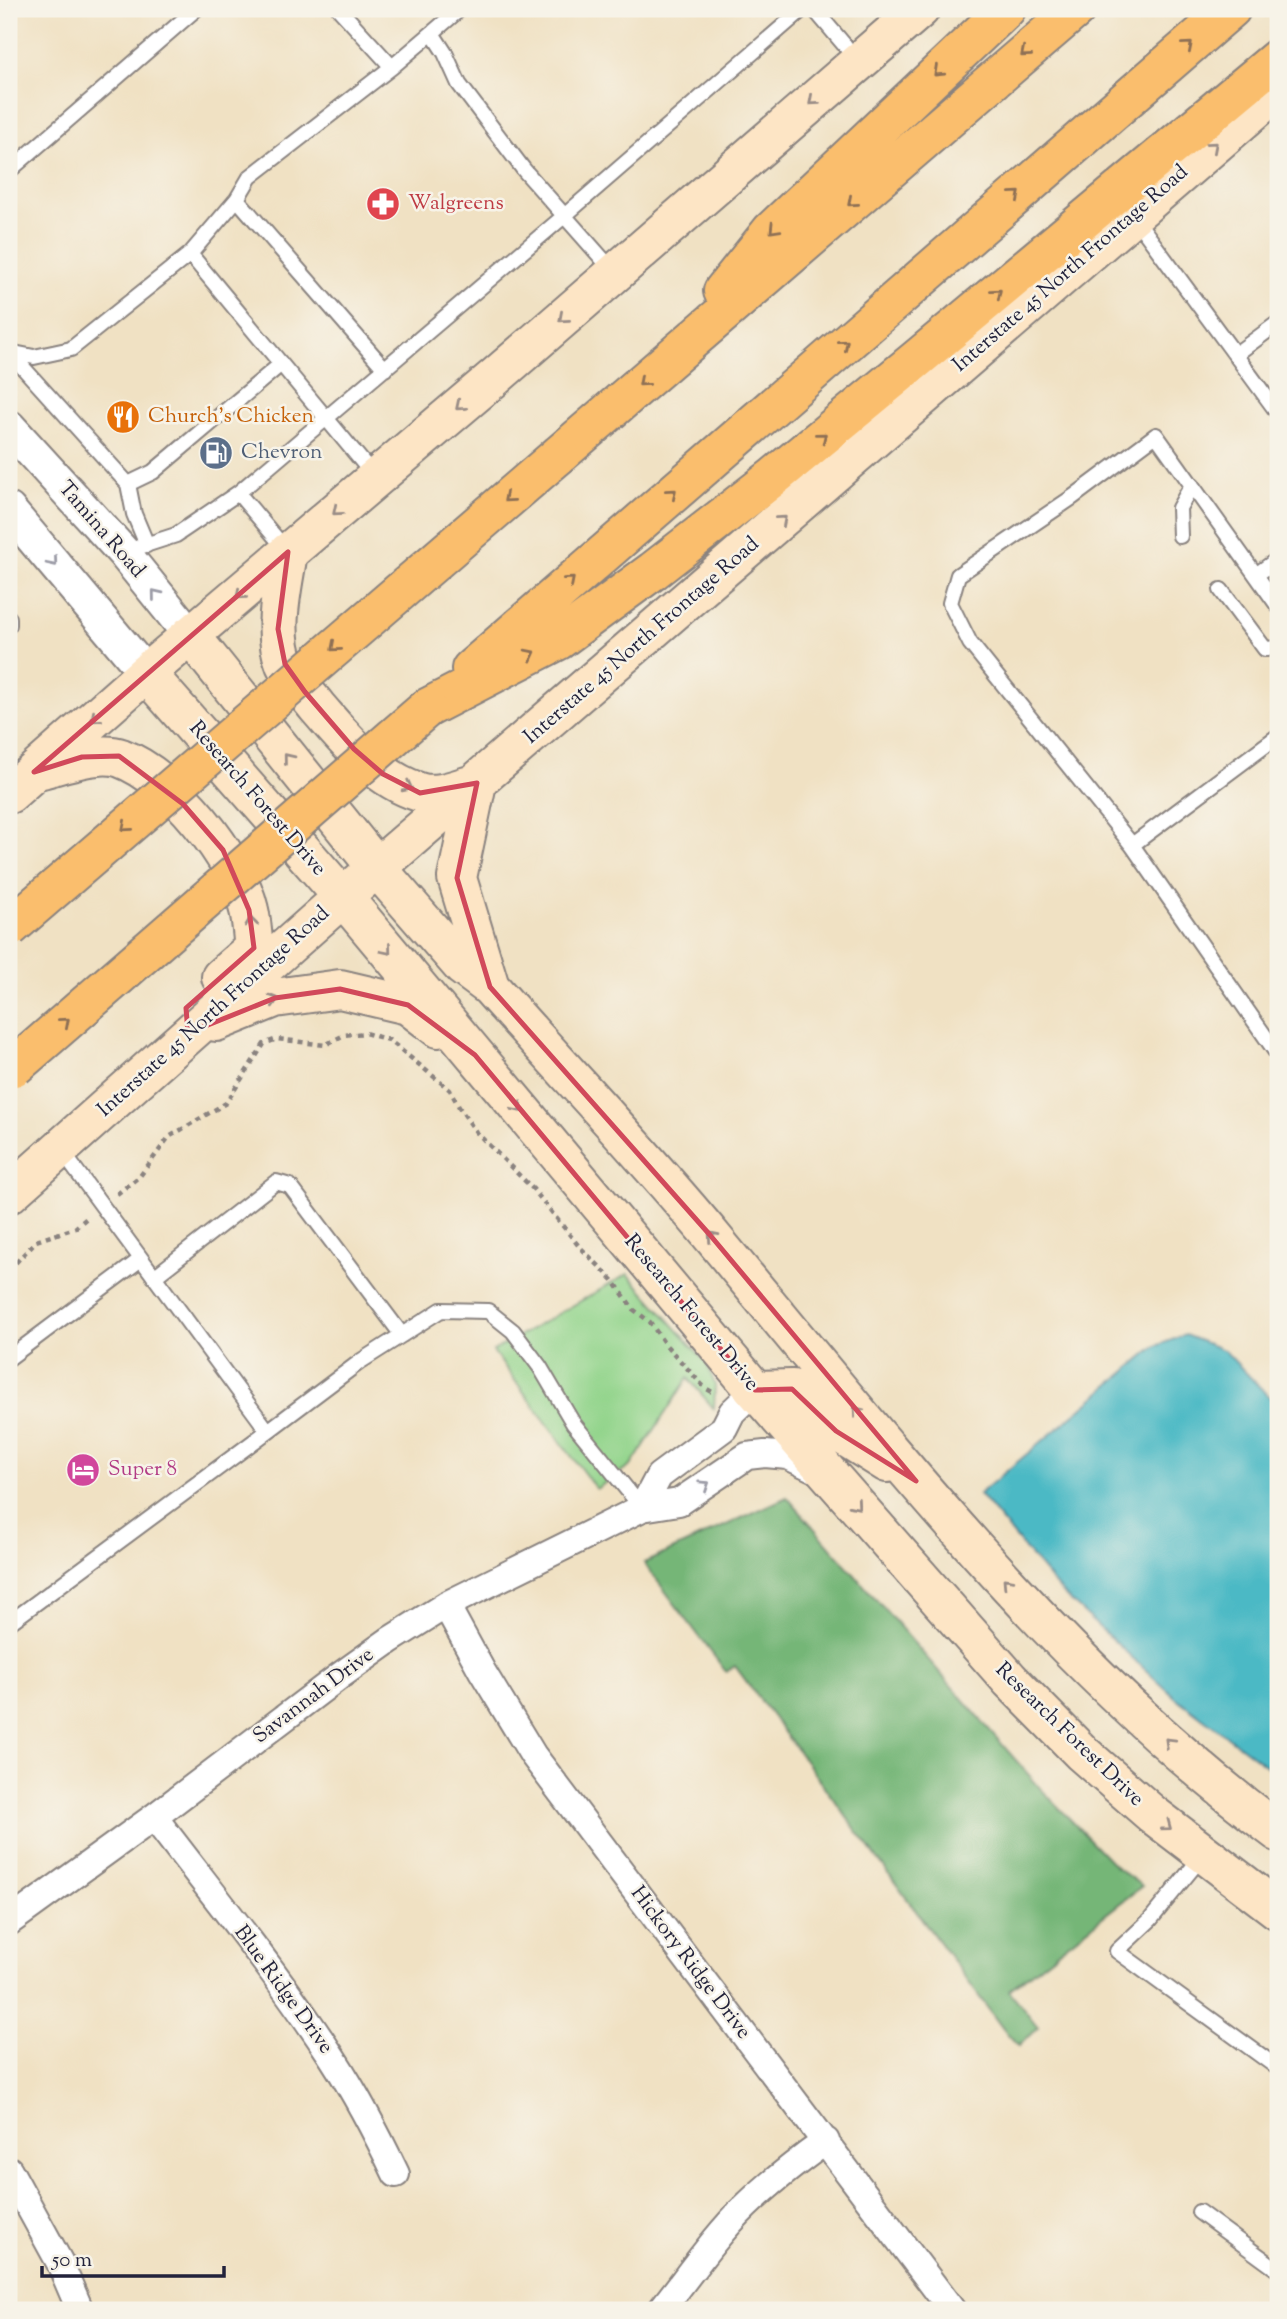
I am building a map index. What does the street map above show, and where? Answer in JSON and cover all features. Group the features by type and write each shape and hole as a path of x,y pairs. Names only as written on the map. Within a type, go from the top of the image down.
{"highway":[{"path":"671,358 771,231 1006,9"},
{"path":"9,928 1076,9"},
{"path":"11,1069 620,537 1231,9"},
{"path":"427,708 559,640 653,571 775,476 1278,58"}],"main road":[{"path":"21,783 920,9"},
{"name":"Interstate 45 North Frontage Road","path":"9,1194 343,897 1278,90"},
{"path":"288,552 278,629 285,664 305,692 354,750 383,774 421,793 442,793 477,783"},
{"path":"190,635 377,868 463,967 490,987 710,1235 916,1481 1029,1606 1201,1773 1278,1832"},
{"name":"Research Forest Drive","path":"146,673 343,897 474,1055 743,1401 832,1477 1010,1680 1082,1753 1152,1814 1278,1910"},
{"path":"21,783 82,757 119,757 152,776 183,804 223,850 249,910 254,947 186,1008 188,1033 275,998 340,989 408,1005 474,1055"},
{"path":"477,783 457,877 490,987"},
{"path":"743,1401 792,1389 836,1431 916,1481"}],"street":[{"name":"Tamina Road","path":"9,427 135,548 190,635"},
{"path":"9,510 146,673"},
{"path":"642,1508 659,1476 724,1428 743,1401"},
{"name":"Savannah Drive","path":"9,1922 154,1817 341,1675 446,1605 642,1508 679,1502 747,1456 789,1456 832,1477"},
{"name":"Hickory Ridge Drive","path":"446,1605 533,1755 952,2310"},
{"name":"Blue Ridge Drive","path":"154,1817 326,2048 378,2135 396,2174"},
{"path":"661,2310 712,2243 745,2207 826,2141"},
{"path":"9,2170 43,2232 80,2310"}],"lane":[{"path":"9,172 196,9"},
{"path":"339,9 392,67"},
{"path":"460,9 392,67 250,177 237,199 190,254 71,349 34,357 9,352 128,484 134,514 135,548 176,535 238,493 803,9"},
{"path":"814,9 858,62"},
{"path":"432,33 445,53 459,84 563,217 614,273"},
{"path":"237,199 385,369"},
{"path":"1133,216 1278,413"},
{"path":"190,254 376,478"},
{"path":"1236,354 1278,323"},
{"path":"128,484 153,472 281,364"},
{"path":"1278,606 1156,435 1073,497 958,575 950,603 970,643 1132,845 1278,1055"},
{"path":"1180,536 1179,508 1192,485"},
{"path":"238,493 288,552"},
{"path":"1256,575 1278,559"},
{"path":"1221,590 1265,649 1278,648"},
{"path":"9,618 9,625"},
{"path":"1132,845 1278,736"},
{"path":"60,1149 268,1431"},
{"path":"154,1277 276,1182 290,1186 402,1335"},
{"path":"9,1358 141,1259"},
{"path":"9,1623 361,1361 441,1310 488,1311 513,1331 540,1367 573,1423 642,1508"},
{"path":"1204,1854 1150,1920 1116,1951 1278,2068"},
{"path":"1199,2211 1278,2270"}],"path":[{"path":"9,1270 36,1241 75,1228 140,1176 169,1137 226,1103 264,1044 276,1039 325,1045 344,1035 365,1033 389,1040 450,1090 476,1132 533,1189 578,1245 613,1280 634,1310 650,1322 664,1343 705,1388 743,1401"}],"highlighted area":[{"path":"288,552 278,629 285,664 305,692 354,749 383,774 420,793 477,783 457,878 490,987 710,1235 916,1481 836,1431 792,1389 755,1390 475,1055 408,1005 340,989 275,998 188,1033 186,1008 254,948 249,910 223,850 183,804 119,756 82,757 34,772"}],"green space":[{"path":"628,1274 706,1362 715,1385 714,1409 688,1378 631,1466 596,1489 493,1351"},
{"path":"787,1497 1041,1789 1116,1867 1142,1886 1009,1990 1038,2027 1019,2046 1004,2030 735,1666 726,1672 644,1563"}],"water":[{"path":"1185,1335 1224,1350 1278,1406 1278,1759 1268,1767 1176,1698 1062,1593 979,1494 1156,1346"}],"place":[{"name":"Walgreens","path":"383,204"},
{"name":"Church's Chicken","path":"123,417"},
{"name":"Chevron","path":"216,453"},
{"name":"Super 8","path":"83,1470"}]}
